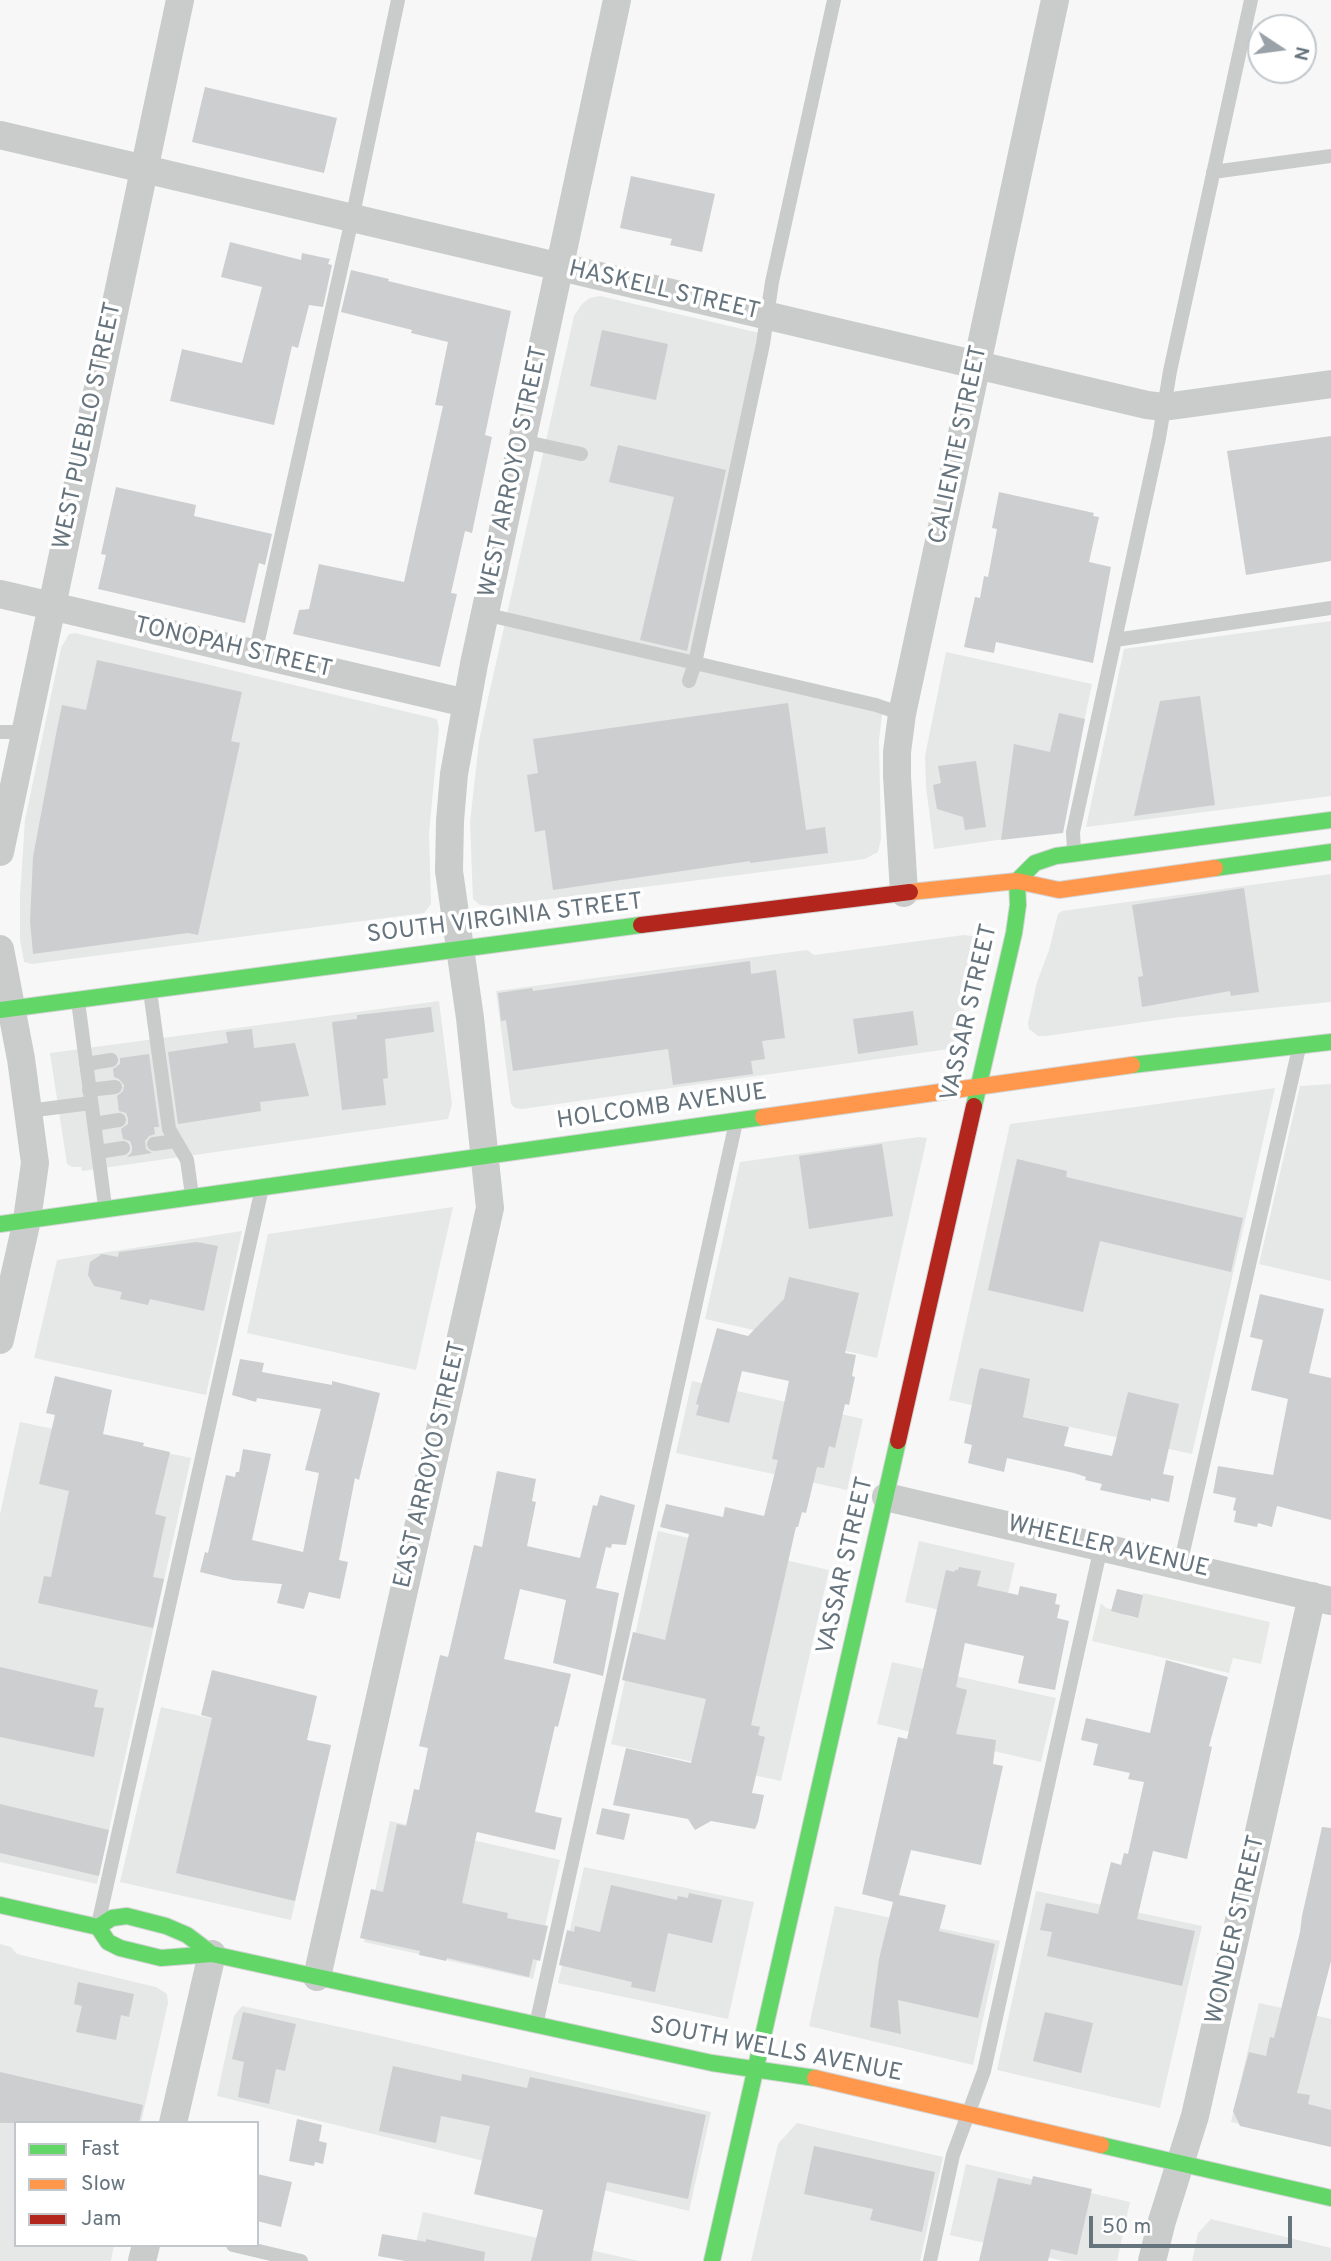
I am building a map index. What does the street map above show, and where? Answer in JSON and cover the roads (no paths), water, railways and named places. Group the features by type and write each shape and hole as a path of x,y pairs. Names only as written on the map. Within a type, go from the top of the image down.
{"main road":[{"path":"1017,881 1035,863 1056,856 1331,820"},
{"name":"SOUTH VIRGINIA STREET","path":"5,1009 904,893 1017,881 1059,890 1331,852"},
{"name":"VASSAR STREET","path":"712,2261 1014,933 1018,905 1017,881"},
{"name":"HOLCOMB AVENUE","path":"13,1222 1204,1055 1331,1042"},
{"name":"SOUTH WELLS AVENUE","path":"0,1905 97,1927 108,1942 162,1958 212,1954 712,2063 803,2075 1331,2198"},
{"name":"SOUTH WELLS AVENUE","path":"97,1927 112,1918 127,1916 140,1919 166,1926 187,1936 212,1954"}],"street":[{"name":"WEST PUEBLO STREET","path":"0,852 12,732 51,606 180,0"},
{"name":"WEST ARROYO STREET","path":"459,949 449,871 454,774 484,614 617,0"},
{"name":"CALIENTE STREET","path":"904,893 897,776 902,714 1055,0"},
{"name":"HASKELL STREET","path":"0,135 1147,405 1164,407 1331,384"},
{"name":"TONOPAH STREET","path":"0,594 466,703"},
{"path":"0,949 5,1009 28,1111 36,1163 13,1222 0,1340"},
{"name":"EAST ARROYO STREET","path":"317,1977 490,1208 468,1004 459,949"},
{"name":"WHEELER AVENUE","path":"886,1497 1322,1598"},
{"name":"WONDER STREET","path":"1152,2261 1195,2115 1322,1598"},
{"path":"173,2121 212,1954"}],"lane":[{"path":"256,654 398,0"},
{"path":"689,681 763,344 766,317 834,0"},
{"path":"1074,854 1073,832 1251,0"},
{"path":"1213,172 1331,156"},
{"path":"522,441 581,454"},
{"path":"1115,640 1331,608"},
{"path":"484,614 876,705 902,714"},
{"path":"150,990 169,1129 187,1160 192,1197"},
{"path":"77,999 106,1209"},
{"path":"1180,1565 1299,1045"},
{"path":"143,1056 159,1053"},
{"path":"86,1064 111,1060"},
{"path":"146,1082 162,1080"},
{"path":"28,1111 115,1087"},
{"path":"151,1116 167,1114"},
{"path":"94,1124 119,1120"},
{"path":"536,2026 736,1121"},
{"path":"155,1144 176,1141"},
{"path":"98,1152 123,1148"},
{"path":"97,1927 262,1187"},
{"path":"930,2261 953,2155 984,2071 1101,1547"},
{"path":"242,2247 301,2261"}]}
